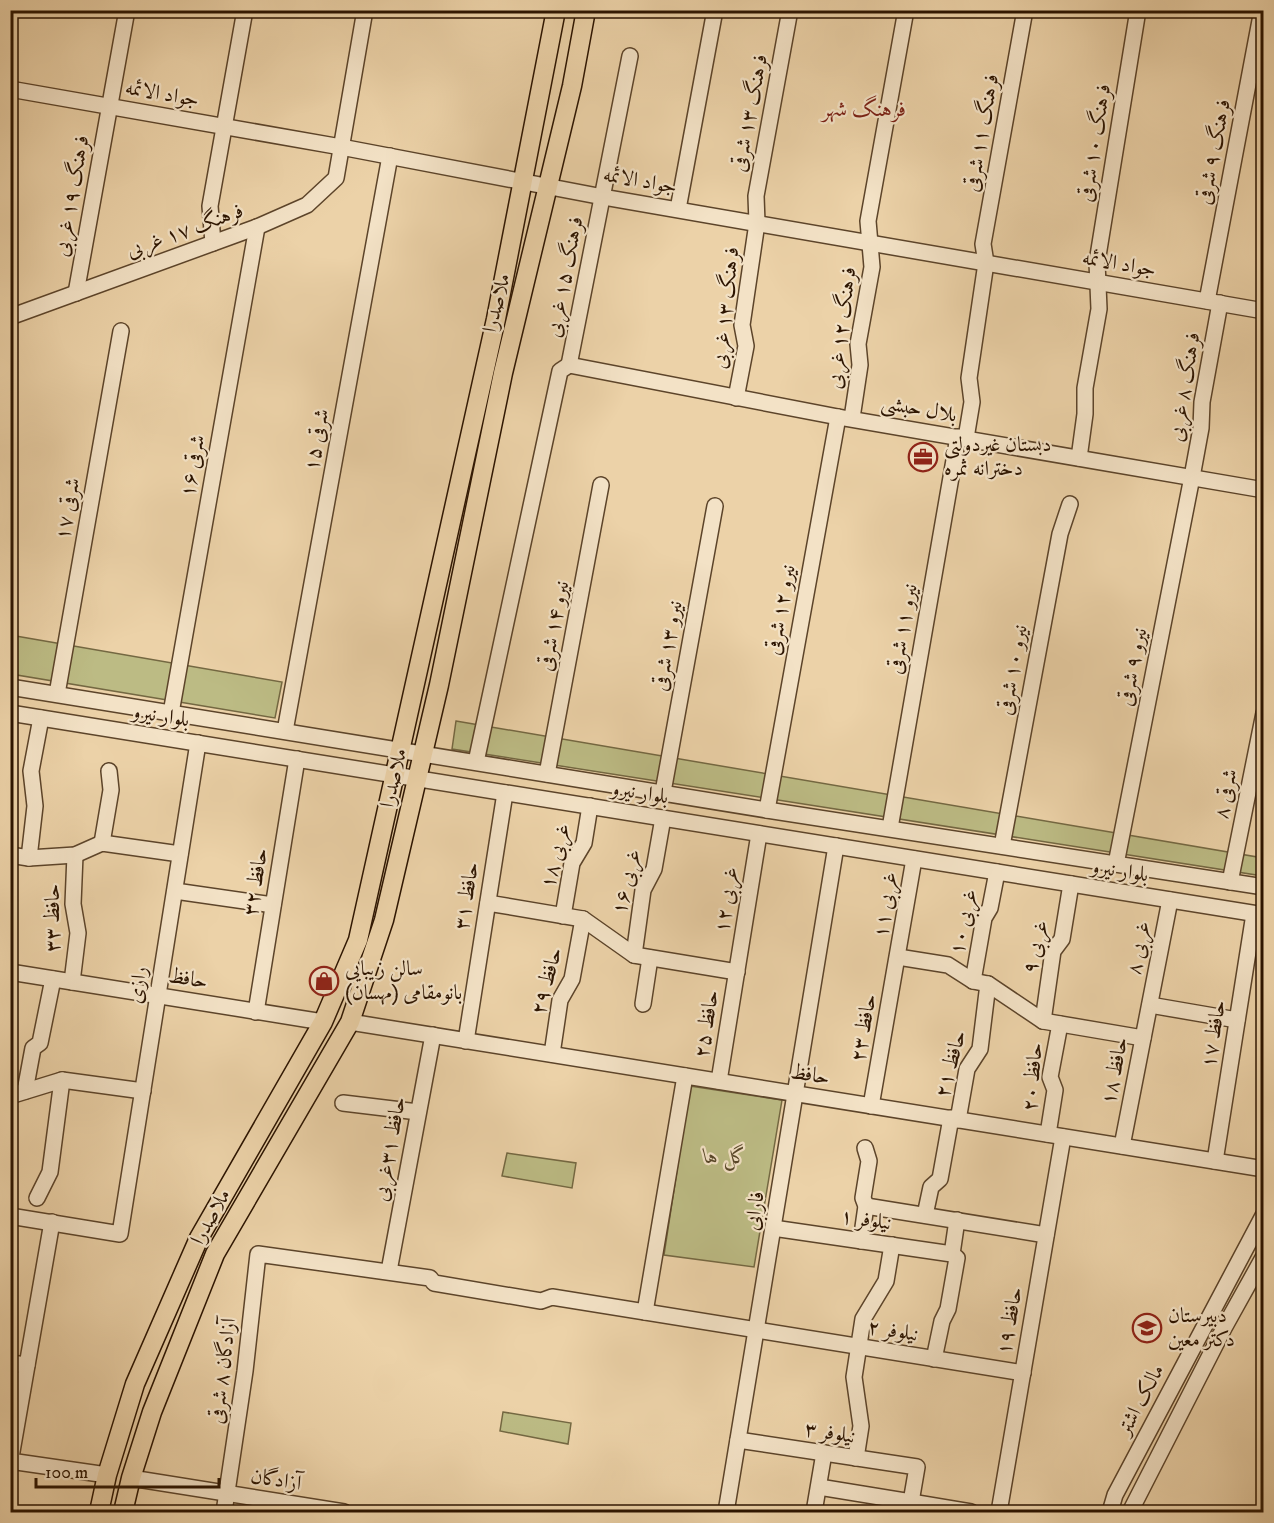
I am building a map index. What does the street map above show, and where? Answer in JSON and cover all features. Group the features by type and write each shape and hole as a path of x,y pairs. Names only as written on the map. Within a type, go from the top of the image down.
{"main road":[{"name":"ملاصدرا","path":"99,1512 107,1475 135,1384 199,1238 323,1022 358,940 496,319 556,10"},
{"name":"ملاصدرا","path":"123,1512 152,1412 215,1254 350,1022 384,920 439,685 503,373 572,86 586,10"}],"street":[{"name":"فرهنگ ۱۹ غربی","path":"76,293 127,10"},
{"path":"213,243 210,206 245,10"},
{"name":"فرهنگ ۱۷ غربی","path":"10,317 257,227 307,205 336,178 365,10"},
{"path":"678,209 715,10"},
{"name":"فرهنگ ۱۳ شرقی","path":"758,223 756,196 790,10"},
{"name":"فرهنگ ۱۲ غربی","path":"845,418 860,364 858,344 872,267 868,221 906,10"},
{"name":"فرهنگ ۱۱ شرقی","path":"962,437 972,402 969,378 986,262 983,244 1025,10"},
{"name":"فرهنگ ۱۰ شرقی","path":"1078,458 1085,414 1084,388 1099,309 1096,262 1138,10"},
{"name":"فرهنگ ۹ شرقی","path":"1214,302 1262,10"},
{"name":"فرهنگ ۱۵ غربی","path":"476,762 560,371 568,365 630,56"},
{"name":"جواد الائمه","path":"10,88 548,185 603,197 1263,311"},
{"name":"۱۵ شرقی","path":"285,731 390,156"},
{"name":"فرهنگ ۱۳ غربی","path":"736,398 746,346 742,325 758,223"},
{"name":"۱۶ شرقی","path":"171,713 257,227"},
{"name":"فرهنگ ۸ غربی","path":"1192,477 1200,428 1214,302"},
{"name":"۱۷ شرقی","path":"57,694 121,331"},
{"name":"بلال حبشی","path":"568,365 845,418 1263,490"},
{"name":"نیرو ۱۲ شرقی","path":"767,810 845,418"},
{"name":"نیرو ۱۱ شرقی","path":"890,828 962,437"},
{"name":"نیرو ۹ شرقی","path":"1116,864 1192,477"},
{"name":"نیرو ۱۴ شرقی","path":"547,774 602,485"},
{"name":"نیرو ۱۰ شرقی","path":"1002,846 1060,534 1070,504"},
{"name":"نیرو ۱۳ شرقی","path":"663,792 715,506"},
{"name":"بلوار نیرو","path":"10,687 767,810 1263,887"},
{"name":"بلوار نیرو","path":"10,713 1258,914"},
{"name":"۸ شرقی","path":"1230,882 1263,713"},
{"path":"29,858 36,806 31,771 41,718"},
{"name":"رازی","path":"52,1222 120,1233 198,743"},
{"name":"حافظ ۳۲","path":"256,1012 297,759"},
{"path":"102,843 111,790 109,771"},
{"name":"حافظ ۳۱","path":"466,1041 505,793"},
{"name":"۱۸ غربی","path":"563,916 572,863 584,843 590,806"},
{"name":"۱۶ غربی","path":"634,955 643,890 654,869 663,818"},
{"name":"۱۲ غربی","path":"737,972 759,834"},
{"path":"10,855 29,858 75,855 102,843 180,854"},
{"name":"فارابی","path":"726,1512 836,846"},
{"name":"حافظ ۳۳","path":"72,982 78,933 73,904 75,855"},
{"name":"۱۱ غربی","path":"898,957 914,859"},
{"name":"۱۰ غربی","path":"981,982 984,918 990,908 997,872"},
{"name":"۹ غربی","path":"1043,1021 1053,951 1062,939 1071,884"},
{"path":"175,891 273,905"},
{"name":"۸ غربی","path":"1150,1005 1170,900"},
{"path":"488,903 583,920 634,955 737,972"},
{"name":"حافظ ۱۷","path":"1215,1161 1237,1020 1258,914"},
{"name":"حافظ ۲۹","path":"552,1054 560,1000 572,979 583,920"},
{"path":"898,957 948,965 981,982 1043,1021 1143,1038"},
{"name":"حافظ ۲۳","path":"871,1106 898,957"},
{"path":"643,1004 650,958"},
{"name":"حافظ","path":"10,972 323,1022"},
{"name":"حافظ ۲۵","path":"719,1081 737,972"},
{"path":"18,1094 33,1048 40,1043 53,979"},
{"name":"حافظ ۲۱","path":"925,1215 931,1187 940,1179 967,1069 980,1049 981,982"},
{"path":"1150,1005 1237,1020"},
{"name":"حافظ ۱۸","path":"1122,1146 1150,1005"},
{"name":"حافظ","path":"350,1022 1263,1169"},
{"name":"حافظ ۲۰","path":"1056,1136 1055,1090 1050,1077 1060,1024"},
{"name":"حافظ ۳۱غربی","path":"390,1271 433,1035"},
{"path":"645,1312 685,1076"},
{"path":"18,1094 62,1080 143,1091"},
{"path":"37,1198 50,1172 62,1080"},
{"path":"343,1103 418,1112"},
{"name":"حافظ ۱۹","path":"999,1512 1046,1235 1056,1136"},
{"path":"861,1241 866,1206 863,1198 869,1161 865,1148"},
{"path":"866,1206 1046,1235"},
{"name":"مالک اشتر","path":"1110,1512 1120,1485 1263,1214"},
{"path":"10,1216 52,1222 11,1462 107,1475"},
{"path":"934,1359 942,1321 948,1309 957,1258 952,1254 957,1220"},
{"name":"نیلوفر ۱","path":"773,1228 952,1254"},
{"path":"856,1458 861,1426 854,1377 858,1347 863,1319 886,1281 892,1245"},
{"name":"نیلوفر ۲","path":"258,1254 390,1271 429,1278 434,1283 541,1301 552,1297 1023,1373"},
{"name":"آزادگان ۸ شرقی","path":"224,1512 245,1371 258,1254"},
{"name":"مالک اشتر","path":"1130,1512 1263,1256"},
{"path":"10,1363 27,1365"},
{"name":"نیلوفر ۳","path":"738,1440 916,1467 911,1502"},
{"path":"814,1512 824,1453"},
{"name":"آزادگان","path":"131,1478 304,1509 345,1512"},
{"path":"819,1487 878,1505 911,1502 971,1512"}],"green space":[{"path":"10,635 282,682 275,718 11,674"},
{"path":"456,721 1263,858 1263,876 452,749"},
{"name":"گل ها","path":"690,1086 782,1100 754,1267 664,1255"},
{"path":"507,1153 576,1163 572,1188 502,1176"},
{"path":"503,1412 571,1423 568,1444 500,1431"}],"place":[{"name":"دبستان غیردولتی دخترانه ثمره","path":"923,457"},
{"name":"سالن زیبایی بانومقامی (مهسان)","path":"324,981"},
{"name":"دبیرستان دکتر معین","path":"1147,1328"}],"district":[{"name":"فرهنگ شهر","path":"864,109"}]}
